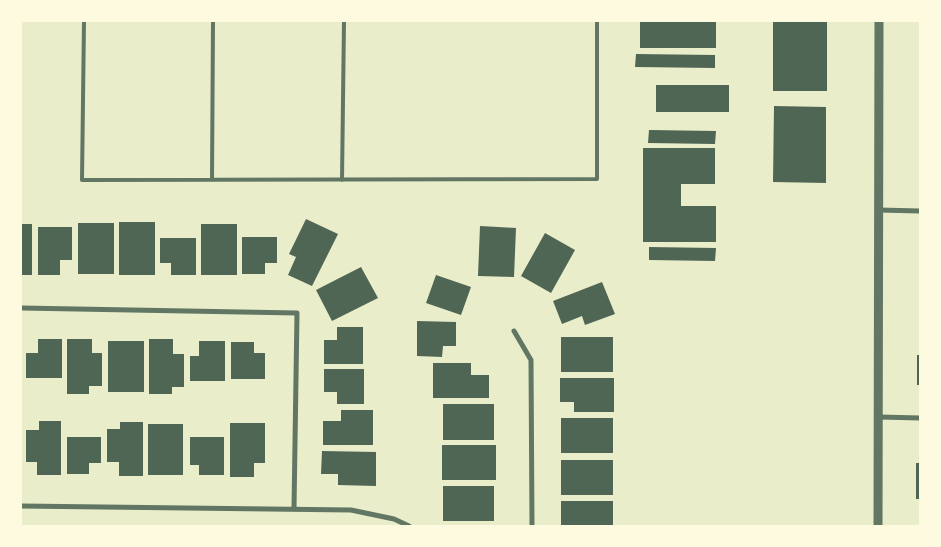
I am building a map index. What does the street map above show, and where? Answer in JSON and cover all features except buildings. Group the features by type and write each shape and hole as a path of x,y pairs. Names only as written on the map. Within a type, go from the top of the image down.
{"street":[{"path":"878,21 878,526"},
{"path":"879,210 920,211"},
{"path":"21,308 297,312 294,508"},
{"path":"514,331 531,360 532,526"},
{"path":"879,417 920,418"},
{"path":"21,506 351,510 394,519 409,526"}],"lane":[{"path":"84,21 82,180 597,179 597,21"},
{"path":"212,180 213,21"},
{"path":"342,180 344,21"}]}
